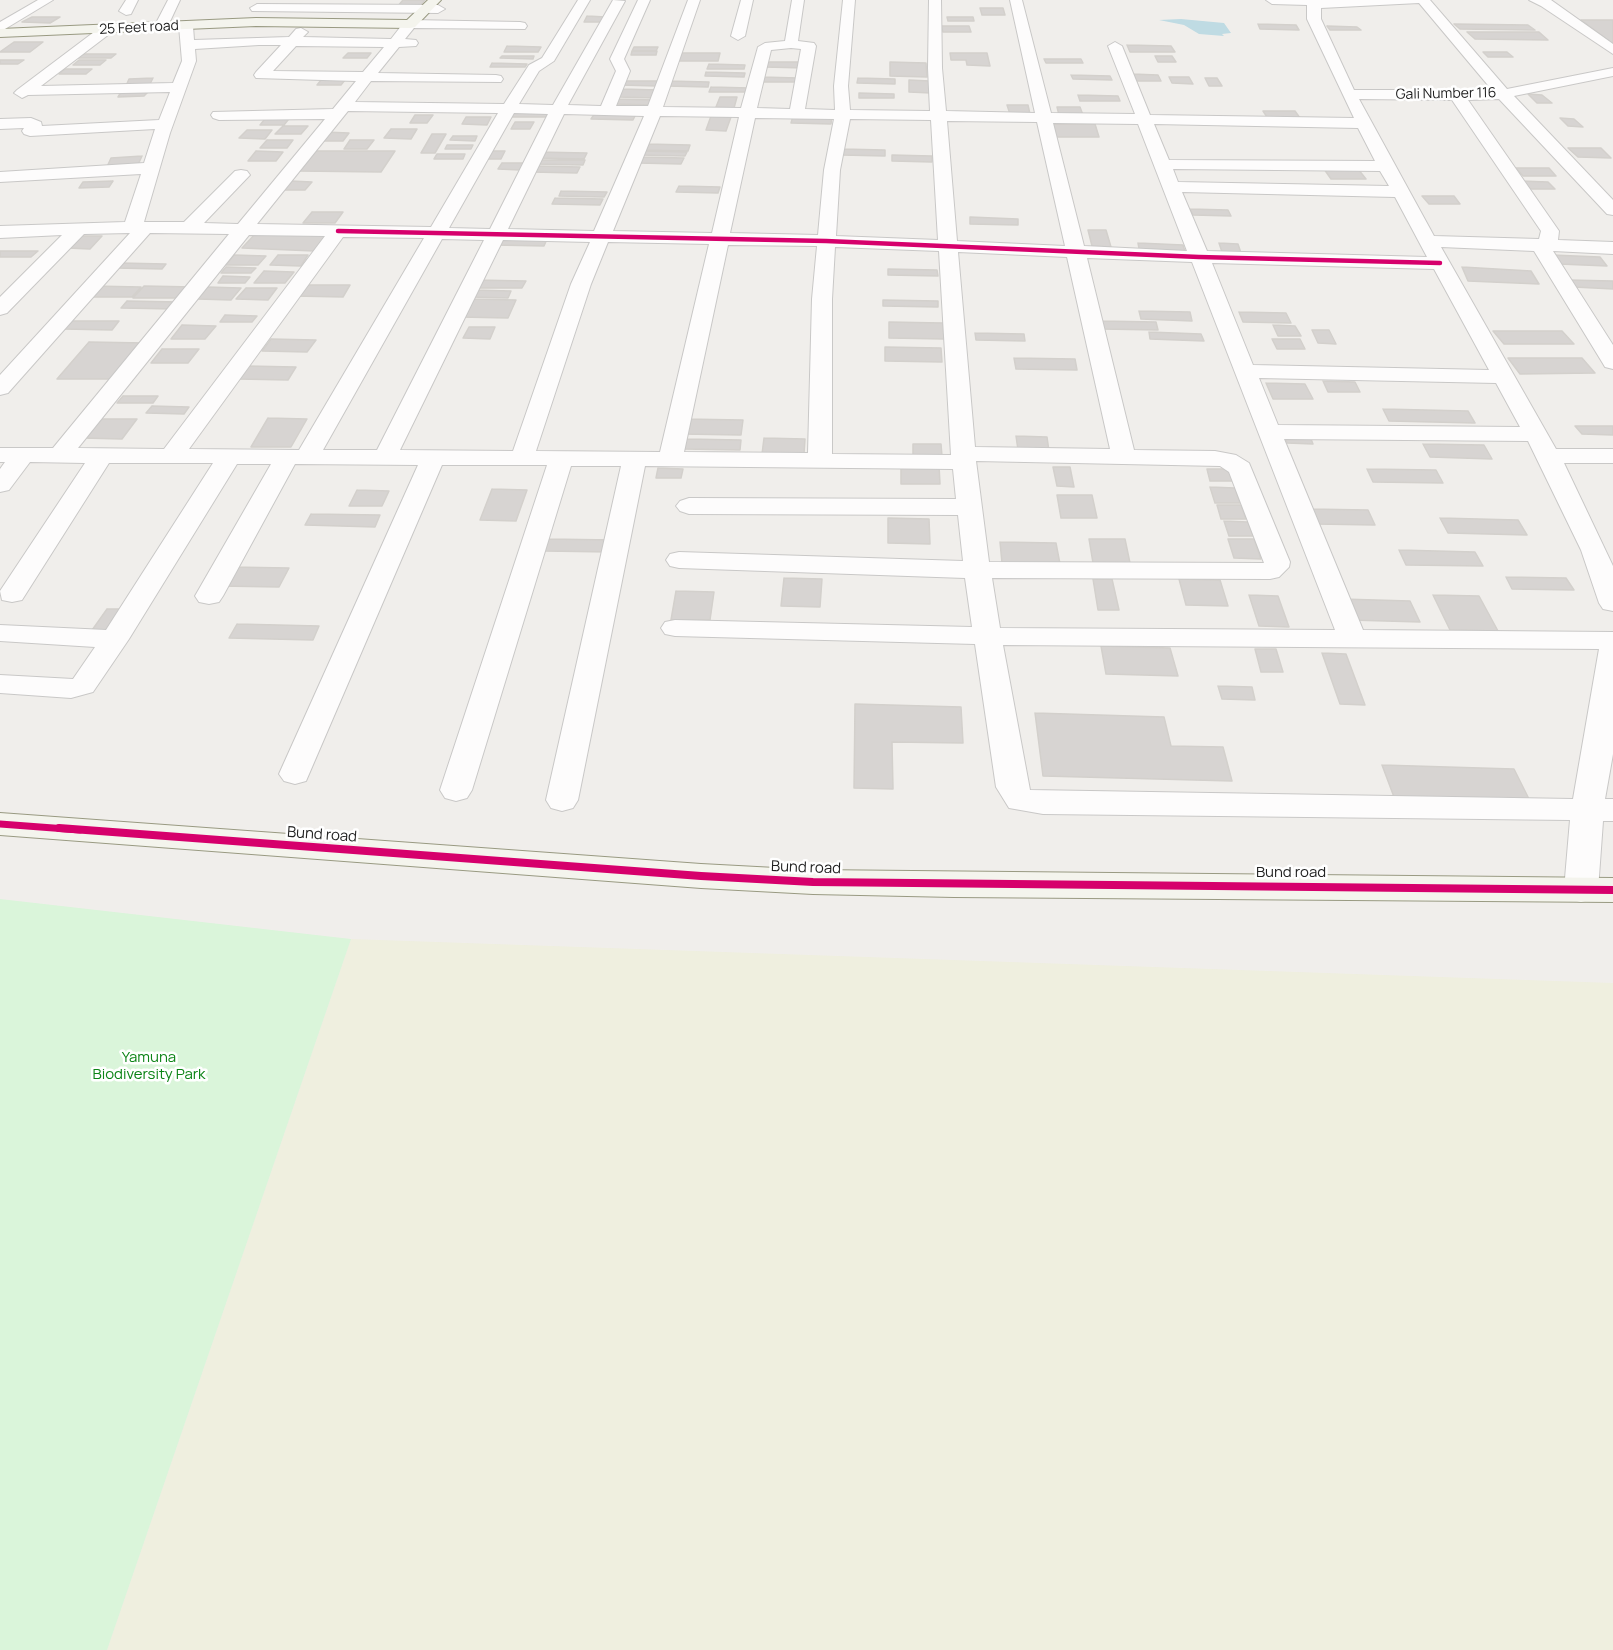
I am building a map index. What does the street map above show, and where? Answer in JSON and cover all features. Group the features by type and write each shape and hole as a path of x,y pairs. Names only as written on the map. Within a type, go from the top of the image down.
{"street":[{"path":"0,28 47,0"},
{"path":"160,27 174,0"},
{"path":"209,596 437,232 534,68 547,61 584,0"},
{"path":"608,109 623,70 617,58 644,0"},
{"path":"522,458 581,284 654,110 694,0"},
{"path":"738,36 747,0"},
{"path":"791,44 798,0"},
{"path":"820,459 822,299 832,170 843,114 841,86 849,0"},
{"path":"935,0 935,68 969,507 976,570 1012,787 1020,801 1600,810"},
{"path":"1016,0 1124,456"},
{"path":"1272,0 1314,2 1415,0"},
{"path":"1423,0 1503,94 1613,210"},
{"path":"1535,0 1546,3 1613,50"},
{"path":"385,457 559,108 619,1"},
{"path":"1314,2 1314,19 1363,123 1535,434 1604,550 1613,603"},
{"path":"400,51 410,24 430,4"},
{"path":"257,10 430,4 449,9"},
{"name":"25 Feet road","path":"4,39 26,32 186,26 257,10 312,23 410,24"},
{"path":"312,23 291,41 261,75 496,79"},
{"path":"410,24 520,27"},
{"path":"0,388 138,228 151,168 189,61 186,26"},
{"path":"8,103 107,30"},
{"path":"188,45 291,41 400,51"},
{"path":"358,59 382,59 400,51 430,43"},
{"path":"670,458 748,112 765,47 791,44 809,46 797,113"},
{"path":"1115,46 1352,638"},
{"path":"275,58 299,58"},
{"path":"61,454 339,118 382,59"},
{"name":"Gali Number 116","path":"1349,94 1457,96 1503,94 1613,72"},
{"path":"24,91 179,87"},
{"path":"1457,96 1550,231 1551,237 1548,242 1540,245"},
{"path":"219,115 339,118 509,108 559,108 1363,123"},
{"path":"0,124 31,123 35,125 30,131 33,131 165,124"},
{"path":"474,128 496,129"},
{"path":"1153,142 1176,143"},
{"path":"1352,146 1376,147"},
{"path":"1161,164 1386,166"},
{"path":"0,177 151,168"},
{"path":"188,229 241,175"},
{"path":"1171,187 1401,192"},
{"path":"0,232 138,228 437,232 719,241 826,241 1199,257 1440,263"},
{"path":"0,309 78,230"},
{"path":"172,455 338,231"},
{"path":"1428,241 1613,248"},
{"path":"1540,245 1613,362"},
{"path":"1244,371 1504,378"},
{"path":"1269,432 1535,434"},
{"path":"12,594 103,454"},
{"path":"0,485 11,455 820,459 1124,456 1215,458 1235,464 1240,468 1277,562 1276,567 1270,571 1261,571 976,570 679,560"},
{"path":"0,684 77,688 88,681 230,455"},
{"path":"1548,456 1613,456"},
{"path":"294,774 433,457"},
{"path":"456,790 561,458"},
{"path":"562,800 635,458"},
{"path":"689,506 969,507"},
{"path":"675,628 988,636 1352,638 1612,657 1600,810 1597,890"},
{"path":"0,633 115,639"},
{"name":"Bund road","path":"0,824 678,875 802,881 965,885 1597,890"}],"green space":[{"name":"Yamuna Biodiversity Park","path":"0,899 351,939 107,1650 0,1650"},
{"path":"351,939 1613,983 1613,1650 107,1650"}],"water":[{"path":"1181,19 1224,23 1231,33 1222,34 1224,36 1199,34 1184,25 1159,20"}],"building":[{"path":"403,0 425,0 419,7 397,7"},
{"path":"980,8 1003,8 1005,15 982,15"},
{"path":"587,16 606,17 604,22 584,22"},
{"path":"32,17 60,17 50,23 22,22"},
{"path":"947,17 973,17 974,21 948,21"},
{"path":"1581,20 1613,20 1613,44"},
{"path":"1258,24 1296,25 1299,30 1260,29"},
{"path":"1454,24 1528,25 1535,30 1460,29"},
{"path":"941,26 969,26 971,32 943,32"},
{"path":"1327,26 1357,27 1361,30 1330,30"},
{"path":"1467,32 1539,32 1548,40 1475,39"},
{"path":"14,42 43,42 30,52 0,52"},
{"path":"1127,45 1171,46 1175,52 1130,52"},
{"path":"507,46 541,47 538,52 504,52"},
{"path":"634,47 658,47 656,51 632,51"},
{"path":"632,51 657,51 656,55 631,55"},
{"path":"1483,52 1507,52 1513,57 1488,57"},
{"path":"348,53 371,53 367,58 343,58"},
{"path":"681,53 720,53 718,61 678,61"},
{"path":"950,53 987,53 990,66 967,65 966,60 951,60"},
{"path":"83,54 116,54 111,58 77,58"},
{"path":"502,56 534,56 533,59 500,58"},
{"path":"1155,56 1172,56 1176,62 1158,62"},
{"path":"1044,59 1081,59 1083,63 1046,63"},
{"path":"0,60 24,60 18,64 0,64"},
{"path":"79,60 106,60 100,65 73,65"},
{"path":"765,62 805,62 805,68 764,67"},
{"path":"890,62 926,63 927,77 890,76"},
{"path":"492,63 527,64 525,67 490,67"},
{"path":"709,64 745,65 744,69 707,69"},
{"path":"65,69 92,69 86,74 59,74"},
{"path":"706,72 745,73 744,77 705,76"},
{"path":"1132,74 1158,75 1161,81 1135,81"},
{"path":"1071,75 1110,76 1112,80 1073,79"},
{"path":"761,77 799,78 798,82 760,82"},
{"path":"1169,77 1189,77 1193,84 1172,83"},
{"path":"153,78 149,86 125,88 129,79"},
{"path":"858,78 895,79 895,84 857,83"},
{"path":"1205,78 1217,78 1222,86 1209,86"},
{"path":"321,80 345,80 341,85 317,85"},
{"path":"909,80 930,81 931,93 909,92"},
{"path":"620,81 659,81 657,86 618,85"},
{"path":"668,81 709,82 708,87 666,86"},
{"path":"711,87 750,88 749,92 709,92"},
{"path":"622,89 659,90 655,98 617,97"},
{"path":"121,92 148,92 144,96 118,97"},
{"path":"859,93 894,94 894,98 859,98"},
{"path":"1528,94 1542,95 1552,103 1537,103"},
{"path":"1078,95 1118,96 1120,101 1080,101"},
{"path":"720,97 737,97 734,108 716,107"},
{"path":"615,99 655,100 652,105 612,104"},
{"path":"1007,105 1028,105 1030,114 1010,114"},
{"path":"1057,107 1080,107 1083,115 1059,115"},
{"path":"514,109 554,109 550,117 510,117"},
{"path":"1263,111 1295,111 1300,118 1267,117"},
{"path":"595,113 636,114 633,120 591,119"},
{"path":"268,115 292,115 284,125 260,125"},
{"path":"415,115 433,115 427,123 410,123"},
{"path":"711,116 731,117 726,131 706,130"},
{"path":"793,116 832,116 831,124 791,123"},
{"path":"466,117 491,117 487,125 462,124"},
{"path":"1560,118 1574,119 1583,127 1568,126"},
{"path":"515,122 534,122 530,129 511,129"},
{"path":"1050,124 1095,124 1099,137 1054,137"},
{"path":"283,126 308,126 301,134 275,134"},
{"path":"391,129 417,129 411,139 384,138"},
{"path":"247,130 272,130 265,139 239,138"},
{"path":"324,132 349,133 343,141 317,141"},
{"path":"432,134 446,134 435,153 421,153"},
{"path":"453,136 477,136 475,141 450,140"},
{"path":"267,140 293,140 287,148 260,148"},
{"path":"350,140 374,140 367,149 344,149"},
{"path":"646,144 690,145 688,151 643,150"},
{"path":"447,145 473,145 471,149 445,149"},
{"path":"1568,148 1601,148 1611,158 1578,157"},
{"path":"842,149 885,150 885,156 841,155"},
{"path":"256,151 283,152 276,161 248,161"},
{"path":"313,151 395,151 381,172 297,171"},
{"path":"485,151 505,151 501,159 481,159"},
{"path":"641,151 687,152 685,156 639,155"},
{"path":"538,152 587,153 584,159 536,158"},
{"path":"437,154 465,154 463,159 434,159"},
{"path":"892,155 932,156 932,162 892,161"},
{"path":"142,156 137,167 106,169 111,158"},
{"path":"640,157 684,158 681,164 637,163"},
{"path":"536,160 585,160 583,165 534,164"},
{"path":"502,163 524,163 520,170 498,169"},
{"path":"535,166 580,167 577,173 531,172"},
{"path":"1516,168 1549,168 1556,176 1523,176"},
{"path":"1324,169 1358,169 1366,179 1331,179"},
{"path":"113,181 109,187 79,188 83,182"},
{"path":"291,181 312,182 305,190 284,190"},
{"path":"1521,181 1548,182 1555,189 1528,189"},
{"path":"679,186 720,187 718,193 676,192"},
{"path":"561,191 607,192 604,197 559,196"},
{"path":"1422,196 1454,196 1460,204 1429,204"},
{"path":"555,198 603,199 600,205 552,204"},
{"path":"1190,209 1228,210 1231,216 1193,215"},
{"path":"312,212 343,212 335,223 303,223"},
{"path":"970,217 1018,219 1018,225 970,224"},
{"path":"1088,230 1106,230 1111,247 1092,246"},
{"path":"257,232 328,235 314,251 242,248"},
{"path":"80,236 102,236 90,249 67,248"},
{"path":"497,238 547,239 544,246 494,245"},
{"path":"1138,243 1183,245 1186,255 1140,254"},
{"path":"1219,243 1238,244 1241,253 1222,252"},
{"path":"0,251 38,251 31,257 0,257"},
{"path":"234,255 266,256 258,265 226,265"},
{"path":"278,255 308,255 301,266 270,265"},
{"path":"1552,255 1600,257 1607,266 1559,264"},
{"path":"120,263 166,264 162,269 115,268"},
{"path":"226,267 256,268 251,273 221,273"},
{"path":"1462,267 1531,271 1539,284 1468,281"},
{"path":"888,269 937,270 938,276 888,275"},
{"path":"264,271 294,272 285,283 254,283"},
{"path":"223,276 250,277 245,283 218,283"},
{"path":"476,280 526,281 522,288 472,288"},
{"path":"1568,280 1613,281 1613,289 1574,287"},
{"path":"301,285 350,285 343,297 293,296"},
{"path":"93,286 141,287 132,297 83,297"},
{"path":"144,286 195,287 185,298 133,298"},
{"path":"207,287 241,288 231,300 197,299"},
{"path":"246,288 277,288 268,300 236,299"},
{"path":"474,290 511,291 508,298 471,297"},
{"path":"468,299 516,300 508,318 459,317"},
{"path":"883,300 938,301 938,307 883,306"},
{"path":"127,301 180,302 174,309 121,308"},
{"path":"1139,311 1190,312 1192,321 1141,319"},
{"path":"1239,312 1286,313 1291,323 1243,322"},
{"path":"225,315 257,316 252,322 220,322"},
{"path":"71,321 119,321 112,330 63,329"},
{"path":"1100,321 1156,322 1158,330 1101,329"},
{"path":"889,322 943,323 944,339 889,338"},
{"path":"182,325 216,326 205,339 171,339"},
{"path":"1273,325 1295,326 1301,336 1278,336"},
{"path":"469,327 495,327 490,339 463,338"},
{"path":"1312,330 1329,330 1336,344 1318,343"},
{"path":"1493,331 1562,331 1574,344 1504,344"},
{"path":"1149,332 1201,334 1204,341 1150,339"},
{"path":"975,333 1024,334 1025,341 976,340"},
{"path":"271,339 316,340 307,352 262,351"},
{"path":"1272,339 1300,339 1305,349 1277,349"},
{"path":"89,342 146,343 116,379 57,379"},
{"path":"885,347 941,348 942,362 885,361"},
{"path":"162,349 199,349 188,363 151,363"},
{"path":"1014,358 1075,359 1077,370 1016,369"},
{"path":"1508,358 1582,358 1595,373 1520,374"},
{"path":"247,366 296,367 288,380 238,379"},
{"path":"1323,381 1355,382 1360,392 1328,392"},
{"path":"1266,383 1305,384 1313,399 1273,399"},
{"path":"123,396 158,396 153,403 117,403"},
{"path":"152,406 189,407 184,414 146,413"},
{"path":"1383,409 1468,411 1475,423 1389,421"},
{"path":"268,418 307,419 291,447 251,447"},
{"path":"97,419 137,419 122,439 81,438"},
{"path":"685,419 743,420 741,435 682,434"},
{"path":"1575,426 1613,426 1613,435 1582,434"},
{"path":"1283,433 1309,434 1313,444 1287,443"},
{"path":"1016,436 1047,437 1049,451 1018,450"},
{"path":"764,438 805,439 804,454 762,454"},
{"path":"686,439 741,440 740,450 684,449"},
{"path":"913,444 941,444 942,456 913,456"},
{"path":"1423,444 1484,445 1492,459 1430,457"},
{"path":"901,464 939,465 940,484 901,484"},
{"path":"1053,467 1070,467 1074,487 1057,486"},
{"path":"658,468 683,469 681,478 656,478"},
{"path":"1207,469 1229,469 1233,481 1210,481"},
{"path":"1367,469 1436,470 1443,483 1373,482"},
{"path":"1210,487 1235,488 1240,503 1215,503"},
{"path":"492,489 527,490 516,521 480,520"},
{"path":"357,490 389,491 382,506 349,506"},
{"path":"1057,495 1092,495 1097,518 1061,518"},
{"path":"1217,505 1241,505 1246,519 1221,519"},
{"path":"1309,509 1368,510 1375,525 1315,524"},
{"path":"311,514 380,515 375,527 305,525"},
{"path":"888,518 929,519 930,544 888,543"},
{"path":"1440,518 1518,520 1527,535 1448,533"},
{"path":"1224,521 1248,522 1253,536 1229,536"},
{"path":"547,539 614,540 610,552 544,551"},
{"path":"1089,539 1125,539 1130,563 1093,563"},
{"path":"1228,539 1254,539 1261,559 1234,558"},
{"path":"1000,542 1056,543 1060,564 1002,563"},
{"path":"1399,550 1475,552 1483,566 1406,565"},
{"path":"230,567 289,568 279,587 219,586"},
{"path":"1506,577 1566,578 1574,590 1512,589"},
{"path":"784,578 822,579 820,607 781,606"},
{"path":"1093,579 1112,579 1119,610 1098,610"},
{"path":"1179,579 1220,580 1228,606 1186,605"},
{"path":"676,591 714,592 710,620 671,620"},
{"path":"1249,595 1278,596 1289,627 1259,626"},
{"path":"1433,595 1479,596 1498,631 1450,630"},
{"path":"1342,599 1410,601 1420,622 1350,620"},
{"path":"107,609 133,609 117,634 90,633"},
{"path":"237,624 319,626 313,640 229,638"},
{"path":"1101,646 1170,648 1178,676 1106,674"},
{"path":"1255,649 1276,649 1283,672 1261,672"},
{"path":"1322,653 1346,654 1365,705 1340,704"},
{"path":"1218,686 1252,687 1255,700 1222,699"},
{"path":"855,704 961,707 963,743 892,742 893,789 854,788"},
{"path":"1035,713 1164,717 1171,746 1223,747 1232,781 1043,776"},
{"path":"1382,765 1514,769 1530,801 1394,797"}],"cycle path":[{"path":"338,231 826,241 1199,257 1440,263"},
{"path":"0,824 701,876 813,882 1613,890"}]}
